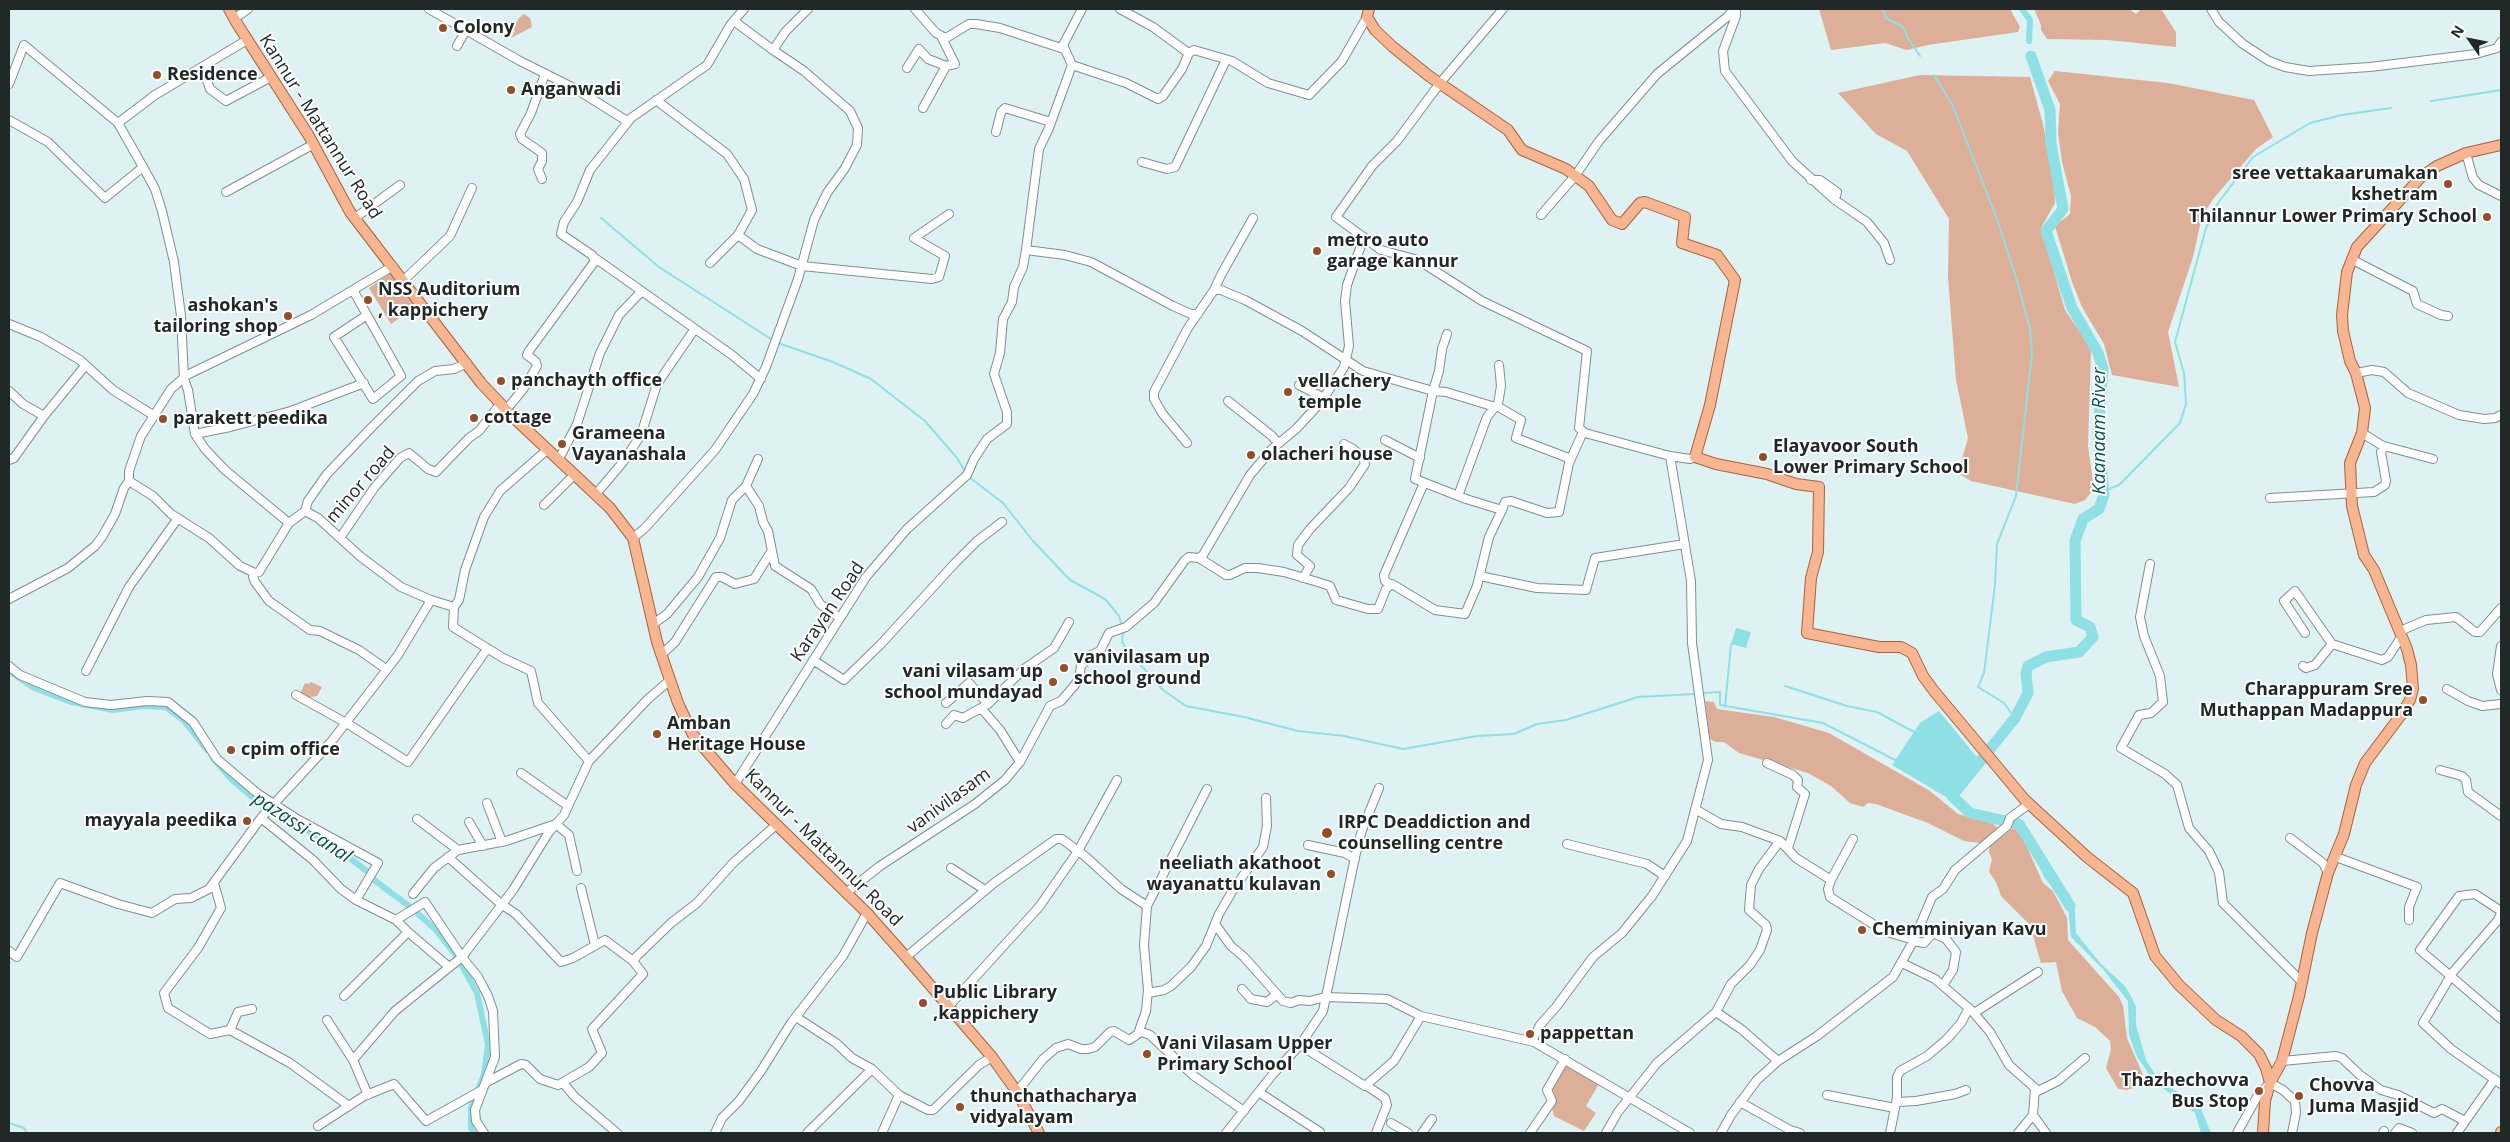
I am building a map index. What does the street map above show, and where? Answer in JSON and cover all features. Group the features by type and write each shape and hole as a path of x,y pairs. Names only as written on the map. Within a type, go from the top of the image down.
{"main road":[{"name":"Kannur - Mattannur Road","path":"230,9 247,40 314,144 355,218 481,383 610,508 633,538 652,624 661,655 693,735 775,826 867,913 906,957 992,1057 1017,1092 1039,1133"},
{"path":"1368,13 1375,30 1393,47 1508,130 1522,150 1566,169 1589,186 1612,220 1622,224 1640,203 1645,202 1682,214 1686,220 1682,243 1717,255 1736,280 1710,404 1695,457 1716,464 1767,474 1796,484 1819,487 1818,552 1812,578 1807,632 1871,646 1906,648 1912,653 1923,676 2029,804 2087,857 2133,892 2156,956 2179,985 2216,1020 2240,1036 2259,1054 2266,1068 2270,1083"},
{"path":"2264,1133 2265,1101 2270,1083 2282,1061 2328,872 2336,857 2344,834 2356,785 2365,763 2410,700 2412,689 2411,665 2401,633 2374,570 2364,555 2355,521 2350,463 2362,434 2365,408 2346,344 2342,315 2344,288 2351,259 2370,230 2421,177 2437,166 2466,153 2501,145"}],"street":[{"path":"234,19 248,9"},
{"path":"429,9 545,74 576,89 627,121"},
{"path":"744,9 734,21 708,65 627,121 590,170 577,202 561,229 564,237 732,355 760,379"},
{"path":"773,50 786,31 808,9"},
{"path":"907,68 919,49 928,60 946,66 955,64 940,36 915,9"},
{"path":"1082,9 1065,38 1064,49 1072,65 1126,83 1158,99 1163,96 1182,69 1191,51 1239,64 1268,83 1309,95 1342,61 1368,13"},
{"path":"1120,9 1153,27 1187,52"},
{"path":"1503,9 1440,82 1397,141 1366,174 1336,217 1370,240 1381,250 1418,260 1482,301 1587,351 1579,428 1583,432 1670,456 1690,459 1695,457"},
{"path":"1541,215 1657,74 1735,9"},
{"path":"1735,9 1723,51 1725,71 1792,161 1835,200 1867,222 1884,243 1890,260"},
{"path":"2211,9 2219,22 2243,44 2269,61 2285,67 2309,71 2370,68 2476,54 2497,48 2501,42"},
{"path":"633,538 645,528 716,450 738,418 760,379 802,266 814,220 827,193 852,155 856,145 857,121 843,103 804,71 734,21"},
{"path":"940,36 951,36 969,24 976,24 1000,28 1064,49"},
{"path":"457,46 466,30"},
{"path":"118,123 155,95 247,40"},
{"path":"9,84 24,46 118,123 155,188 162,211 174,262 181,316 184,379 188,390 195,434 205,450 225,470 289,523"},
{"path":"1142,162 1167,169 1175,167 1226,60"},
{"path":"1072,65 1052,122 1039,149 1028,251 1065,254 1091,262 1173,306 1191,314 1198,314"},
{"path":"923,108 946,66"},
{"path":"202,67 210,89 226,101 272,78"},
{"path":"542,179 538,169 542,162 542,153 522,139 520,134 531,113 545,74"},
{"path":"656,100 727,154 744,180 752,210 738,235 710,263"},
{"path":"996,132 1001,112 1005,108 1052,122"},
{"path":"9,120 48,142 106,198 143,168"},
{"path":"226,192 314,144"},
{"path":"2466,153 2473,178 2479,185 2501,196"},
{"path":"355,218 400,185"},
{"path":"404,280 450,236 472,188"},
{"path":"738,235 757,249 802,266 932,279 938,277 945,256 914,238 949,214"},
{"path":"1187,443 1162,413 1154,399 1154,392 1183,334 1214,290 1220,275 1253,218"},
{"path":"1364,237 1347,286 1348,346 1344,367 1324,398 1296,430 1278,443 1250,475 1199,558 1226,575 1245,568 1258,568 1330,586 1336,600 1375,611 1390,584"},
{"name":"Karayan Road","path":"736,784 866,577 907,529 968,472 982,445 1007,424 1007,412 994,374 1000,353 1004,319 1012,302 1014,287 1028,251"},
{"path":"504,407 524,388 537,366 536,362 527,355 529,351 586,274 595,258"},
{"path":"2351,259 2413,291 2417,304 2441,315 2448,316"},
{"path":"9,599 68,568 95,546 115,514 124,488 129,481 129,471 141,436 171,389 184,379 311,315 393,266"},
{"path":"353,290 367,315 401,376 373,399 334,336 367,315"},
{"path":"1214,290 1234,294 1254,304 1347,359 1357,368 1377,377 1420,386 1432,391 1446,392 1496,407 1521,420 1516,438 1571,459"},
{"path":"559,459 577,424 600,353 619,315 641,292"},
{"path":"9,324 53,344 80,360 113,390 153,415"},
{"path":"596,494 623,462 641,435 657,384 694,330"},
{"path":"1447,334 1432,391 1415,479 1458,496 1502,510"},
{"path":"386,669 358,650 320,631 310,630 269,601 253,577 255,573 259,572 289,523 305,511 308,501 327,474 418,381 434,371 454,369 467,363"},
{"path":"1458,496 1487,417 1496,407 1501,386 1499,365"},
{"path":"9,460 14,458 44,416 85,366"},
{"path":"2356,373 2372,370 2384,372 2408,393 2460,415 2484,419 2495,418 2501,415"},
{"path":"195,434 230,427 291,410 364,383"},
{"path":"1299,385 1324,398"},
{"path":"9,392 23,404 44,416"},
{"path":"1228,401 1272,436 1278,443"},
{"name":"minor road","path":"305,511 318,518 340,538 374,488 400,458 406,454 411,454 428,469 436,472 469,438 479,432 504,407"},
{"path":"1424,483 1384,575 1385,581 1404,590 1435,610 1465,614 1480,576 1489,538 1505,502 1511,501 1547,513 1559,512 1571,459 1583,432"},
{"path":"2362,434 2383,446 2433,459"},
{"path":"1385,440 1420,458"},
{"path":"1303,578 1310,566 1297,555 1298,545 1310,529 1349,488 1365,464 1363,458 1353,448 1344,444"},
{"path":"2270,498 2351,492 2369,493 2385,485 2386,471 2381,452 2383,446"},
{"path":"548,449 500,491 484,517 464,570 459,600 454,607 453,627 487,648 531,671 538,703 589,761"},
{"path":"1534,1042 1535,1030 1593,957 1622,933 1665,876 1687,841 1708,760 1692,644 1691,581 1670,456"},
{"path":"652,624 668,614 698,578 720,538 732,500 746,486 758,459"},
{"path":"544,505 575,474"},
{"path":"129,481 145,490 178,518 210,538 234,561 255,573"},
{"path":"746,486 759,506 763,522 768,531 775,566 811,589 820,604 840,618"},
{"path":"86,671 129,587 178,518"},
{"path":"813,660 844,680 881,644 955,563 977,541 1002,522"},
{"path":"340,538 361,557 401,587 431,600 454,607"},
{"path":"1480,576 1537,588 1586,590 1595,558 1685,544"},
{"path":"661,655 675,642 716,577 722,577 735,584 754,580 771,552"},
{"name":"vanivilasam","path":"846,893 880,866 980,800 1004,780 1020,762 1050,706 1061,701 1074,686 1079,679 1081,666 1091,655 1100,651 1109,633 1124,628 1163,594 1182,563 1189,557 1199,558"},
{"path":"2150,564 2140,617 2144,636 2160,676 2163,702 2152,713 2139,715 2121,748 2165,774 2177,784 2189,828 2210,851 2219,872 2223,903 2302,982"},
{"path":"2305,633 2284,600 2295,591 2332,644 2382,660 2386,658 2401,633 2426,620 2456,617 2475,632 2480,632 2501,608"},
{"path":"9,951 17,957 60,883 118,904 152,912 175,899 191,898 209,889 262,816 331,742 398,655 431,600"},
{"path":"946,724 954,715 963,718 988,704 1024,669 1054,648 1070,622"},
{"path":"2303,666 2306,668 2315,665 2332,644"},
{"path":"2501,646 2497,674 2501,690"},
{"path":"296,695 345,722 408,762 487,648"},
{"path":"9,666 28,679 85,702 112,705 147,701 168,702 193,722 217,759 238,778 274,805 378,863 356,900"},
{"path":"353,1060 395,1010 461,957 512,890 568,806 589,761 648,699 670,680"},
{"path":"946,703 969,683 988,704"},
{"path":"2447,690 2482,706 2501,704"},
{"path":"981,708 1000,730 1020,762"},
{"path":"1767,763 1794,775 1798,780 1797,787 1805,794 1788,848"},
{"path":"2440,770 2462,776 2466,780 2468,792 2501,816"},
{"path":"521,773 568,806"},
{"path":"948,1007 1039,907 1078,851 1117,780"},
{"path":"1017,1092 1043,1059 1056,1048 1068,1044 1082,1049 1095,1047 1110,1032 1114,1031 1129,1040 1134,1038 1139,1031 1146,1011 1148,993 1144,945 1146,906 1207,788"},
{"path":"1226,1133 1260,1093 1273,1074 1300,1045 1323,1011 1362,830 1379,788"},
{"path":"1148,993 1164,990 1171,986 1191,967 1206,946 1232,890 1263,847 1267,826 1266,798"},
{"path":"487,803 502,842"},
{"path":"1721,1133 1740,1102 1757,1080 1778,1061 1817,1036 1892,978 1913,941 1932,896 1942,889 1955,870 2029,804"},
{"path":"1695,809 1721,824 1742,827 1780,841 1796,858 1831,880"},
{"path":"262,816 313,860 342,889 356,900 396,920 448,966"},
{"path":"416,820 458,850"},
{"path":"469,822 483,846"},
{"path":"413,894 434,868 458,850 502,842 556,824"},
{"path":"556,824 570,835 577,871"},
{"path":"633,961 655,937 697,903 734,862 775,826"},
{"path":"2290,838 2323,863 2328,872"},
{"path":"906,957 985,890 1056,839 1062,840 1078,851 1108,875 1121,889 1146,906"},
{"path":"1853,840 1831,880 1828,889 1830,897 1884,931 1924,943 1932,933 1946,939 1956,952 1953,970 1943,985"},
{"path":"1606,1133 1610,1124 1629,1098 1663,1058 1716,1012 1731,984 1750,965 1765,940 1766,925 1749,910 1751,885 1780,841"},
{"path":"1567,844 1647,864 1665,876"},
{"path":"1308,845 1345,853 1355,859"},
{"path":"448,857 500,904 516,914 561,962 573,958 605,940 633,961 643,974 592,1029 602,1053 589,1067 558,1085 540,1080 523,1064 487,1082"},
{"path":"2336,857 2416,887 2409,907 2409,920"},
{"path":"951,868 985,890"},
{"path":"214,883 221,908 198,948 164,993 168,1008 210,1034 230,1030 290,1063 349,1106"},
{"path":"581,888 595,946"},
{"path":"2457,1133 2498,1082 2451,1049 2423,1023 2451,975 2498,920 2501,912 2475,894 2459,896 2420,950 2451,975 2501,1018"},
{"path":"396,920 425,902 461,957 478,977 488,996 493,1011 495,1057 475,1110 476,1121 484,1133"},
{"path":"715,1133 722,1118 739,1101 796,1017 843,956 867,913"},
{"path":"1215,924 1231,946 1244,957 1283,1001 1291,1003 1299,1000 1310,1001 1326,997 1387,999 1422,1016 1427,1015 1534,1042 1690,1133"},
{"path":"344,996 408,932"},
{"path":"1902,963 1935,979 1971,1010 1995,1038 2002,1055 2028,1081 2036,1092"},
{"path":"1890,1133 1896,1105 1896,1077 1900,1071 1927,1056 1947,1039 1971,1010 2038,972"},
{"path":"1242,989 1251,999 1267,1002 1276,995"},
{"path":"230,1030 238,1012 252,1009"},
{"path":"1716,1012 1741,1029 1778,1061"},
{"path":"1367,1086 1394,1061 1422,1016"},
{"path":"796,1017 836,1043 852,1058 872,1069 899,1095 928,1110 933,1110 979,1065 992,1057"},
{"path":"327,1020 353,1060 368,1095"},
{"path":"1139,1031 1150,1035 1194,1076 1244,1111"},
{"path":"1300,1045 1385,1098 1387,1105 1376,1133"},
{"path":"2282,1061 2336,1056 2342,1058 2360,1075 2381,1090 2398,1095 2434,1113 2442,1109 2465,1121"},
{"path":"2046,1133 2033,1115 2032,1099 2036,1092 2058,1081 2085,1058"},
{"path":"1530,1133 1552,1101 1547,1090 1565,1059"},
{"path":"807,1133 872,1069"},
{"path":"563,1082 574,1097 617,1133"},
{"path":"2237,1133 2257,1097 2270,1083 2295,1101 2296,1113 2292,1133"},
{"path":"318,1126 368,1095 394,1084 426,1121 482,1090"},
{"path":"1827,1095 1896,1105 1955,1094 1966,1090"},
{"path":"1260,1093 1320,1132"},
{"path":"882,1133 899,1095"},
{"path":"1740,1102 1790,1130 1800,1133"},
{"path":"2018,1133 2033,1115"},
{"path":"1422,1133 1432,1119"},
{"path":"1391,1123 1408,1133"},
{"path":"2395,1133 2399,1128 2412,1133"}],"shaded area":[{"path":"1819,9 2010,9 2020,27 2018,32 1928,45 1907,50 1885,43 1831,50"},
{"path":"2034,9 2129,9 2136,14 2141,9 2161,9 2176,32 2176,47 2108,40 2047,39 2041,30 2041,25"},
{"path":"524,14 530,18 532,27 511,38 515,31 513,28"},
{"path":"2055,71 2168,83 2254,100 2273,137 2256,149 2214,198 2202,216 2193,257 2168,332 2179,387 2112,375 2104,344 2082,307 2072,282 2055,226 2070,214 2071,196 2062,162 2058,133 2060,104 2048,81"},
{"path":"1920,75 2030,77 2043,124 2054,183 2055,203 2041,228 2065,310 2091,349 2088,446 2094,489 2085,500 2075,504 1971,481 1958,473 1968,438 1956,380 1948,277 1949,219 1907,151 1876,134 1838,93"},
{"path":"390,273 415,307 391,324 369,288"},
{"path":"311,682 322,687 317,696 303,698 300,694 305,683 309,684"},
{"path":"1705,701 1714,702 1717,709 1774,717 1829,733 1930,791 1958,814 1993,824 1998,828 1980,843 1964,841 1928,823 1876,804 1868,803 1863,807 1850,803 1831,786 1808,773 1739,753 1724,742 1715,742 1710,739"},
{"path":"2013,828 2020,831 2043,883 2053,891 2067,918 2068,940 2119,997 2123,1006 2127,1038 2147,1084 2127,1090 2118,1089 2106,1068 2111,1049 2110,1041 2095,1027 2077,1018 2062,991 2056,962 2041,963 2030,925 2001,896 1996,882 1989,872 1992,859 1989,852 1990,846"},
{"path":"1564,1064 1600,1082 1586,1106 1596,1113 1584,1131 1554,1116 1552,1108 1555,1098 1549,1093"}],"water":[{"path":"1736,628 1751,632 1746,648 1731,644"},
{"path":"1939,711 1980,761 1946,797 1892,765 1920,723"},
{"path":"2044,856 2046,867 2075,910 2076,933 2101,964 2125,986 2132,998 2136,1007 2136,1025 2146,1060 2157,1077 2167,1086 2194,1101 2202,1111 2211,1133 2201,1133 2195,1113 2154,1081 2137,1057 2129,1035 2128,1001 2102,968 2071,937 2068,907 2044,877 2038,863"}],"waterway":[{"path":"1883,9 1886,18 1903,27 1920,56"},
{"path":"2022,9 2030,20 2029,41"},
{"name":"Kaanaam River","path":"2031,56 2050,110 2051,144 2063,209 2046,231 2072,308 2098,353 2103,369 2098,432 2104,495 2099,509 2083,519 2075,541 2076,620 2090,627 2093,637 2079,652 2046,657 2028,666 2026,673 2028,693 2015,718 1952,796 1970,813 2019,824 2070,906"},
{"path":"1934,75 1952,104 1997,219 2030,329 2032,354 2016,496 1997,544 1995,585 1984,673 1978,687 2004,703 2015,718"},
{"path":"2431,101 2501,90"},
{"path":"2103,491 2119,485 2180,423 2186,404 2184,373 2175,342 2206,228 2218,203 2253,157 2310,123 2342,115 2391,108"},
{"path":"601,218 659,267 774,341"},
{"path":"778,343 833,362 871,379 925,421 957,458 966,473"},
{"path":"969,477 1003,503 1033,541 1070,580 1105,599 1119,616 1122,626"},
{"path":"1123,631 1122,642 1127,650 1163,690 1186,706 1244,717 1298,731 1344,736 1403,749 1477,736 1514,734 1537,724 1566,720 1638,697 1694,694"},
{"path":"1725,707 1731,644"},
{"name":"pazassi canal","path":"9,671 34,688 71,702 113,710 143,706 166,707 184,721 207,750"},
{"path":"1785,686 1847,706 1877,712 1916,733"},
{"path":"1704,693 1720,692 1720,705 1823,723 1895,760"},
{"name":"pazassi canal","path":"213,758 232,780 265,808 329,842 368,872"},
{"name":"pazassi canal","path":"374,880 409,906"},
{"name":"pazassi canal","path":"417,913 435,929 457,957 477,993 488,1045 484,1074 471,1108 471,1128 474,1133"},
{"path":"9,1123 24,1128 27,1133"}],"place":[{"name":"Colony","path":"443,28"},
{"name":"Residence","path":"157,75"},
{"name":"Anganwadi","path":"511,90"},
{"name":"sree vettakaarumakan kshetram","path":"2448,184"},
{"name":"Thilannur Lower Primary School","path":"2487,217"},
{"name":"metro auto garage kannur","path":"1317,251"},
{"name":"NSS Auditorium , kappichery","path":"368,300"},
{"name":"ashokan's tailoring shop","path":"288,316"},
{"name":"panchayth office","path":"501,381"},
{"name":"vellachery temple","path":"1288,392"},
{"name":"cottage","path":"474,418"},
{"name":"parakett peedika","path":"163,419"},
{"name":"Grameena Vayanashala","path":"562,444"},
{"name":"olacheri house","path":"1251,455"},
{"name":"Elayavoor South Lower Primary School","path":"1763,457"},
{"name":"vanivilasam up school ground","path":"1064,668"},
{"name":"vani vilasam up school mundayad","path":"1053,682"},
{"name":"Charappuram Sree Muthappan Madappura","path":"2423,700"},
{"name":"Amban Heritage House","path":"657,734"},
{"name":"cpim office","path":"231,750"},
{"name":"mayyala peedika","path":"247,821"},
{"name":"IRPC Deaddiction and counselling centre","path":"1327,833"},
{"name":"neeliath akathoot wayanattu kulavan","path":"1331,874"},
{"name":"Chemminiyan Kavu","path":"1862,930"},
{"name":"Public Library ,kappichery","path":"923,1003"},
{"name":"pappettan","path":"1530,1034"},
{"name":"Vani Vilasam Upper Primary School","path":"1147,1054"},
{"name":"Thazhechovva Bus Stop","path":"2259,1091"},
{"name":"Chovva Juma Masjid","path":"2299,1096"},
{"name":"thunchathacharya vidyalayam","path":"960,1107"}]}
